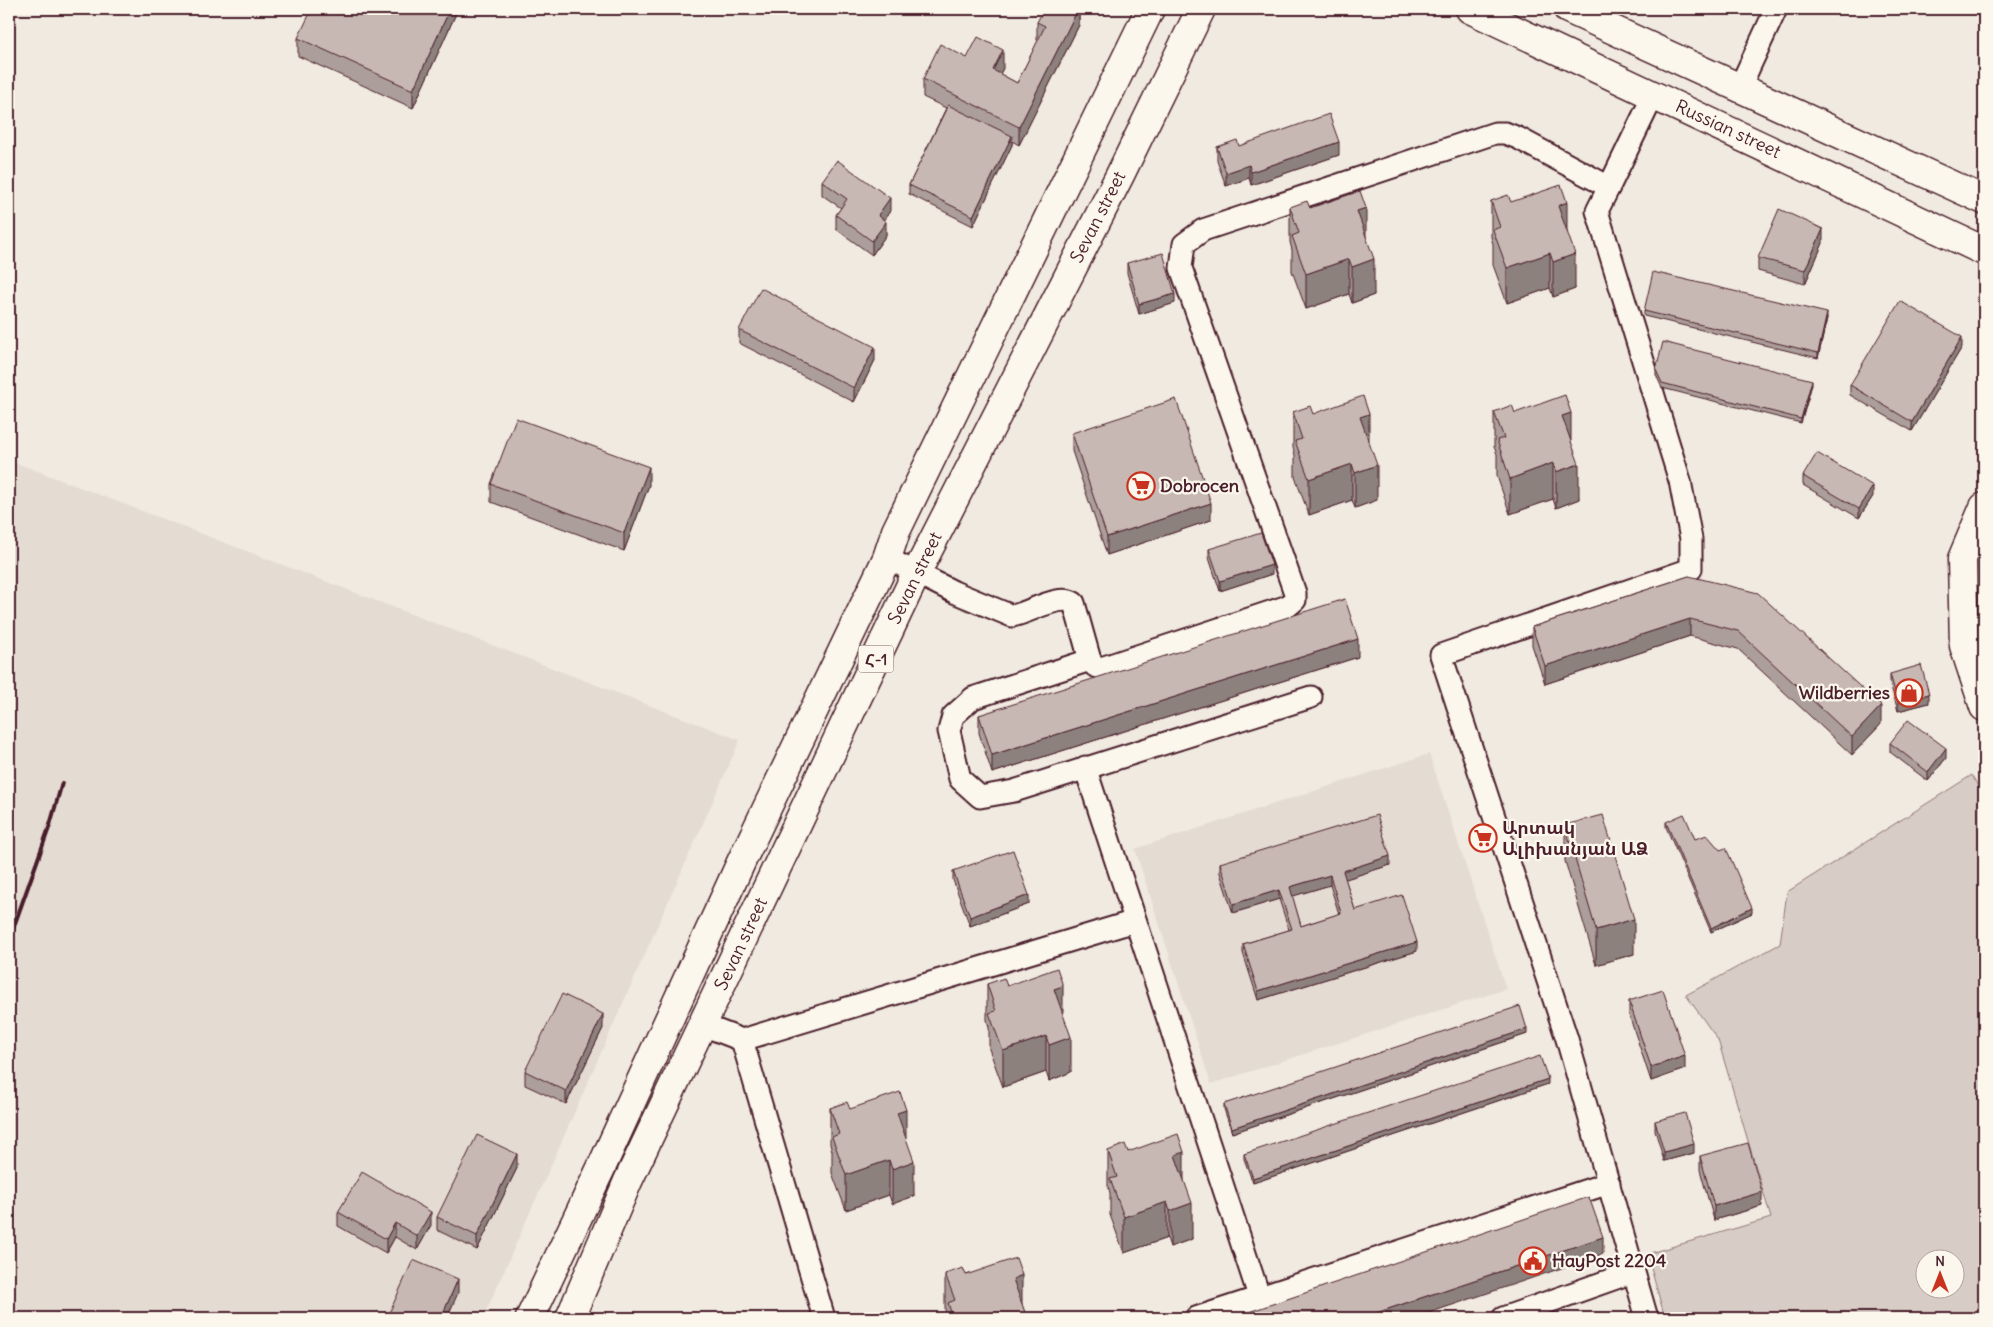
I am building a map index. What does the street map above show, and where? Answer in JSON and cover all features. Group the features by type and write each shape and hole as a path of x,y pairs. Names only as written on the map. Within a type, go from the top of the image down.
{"main road":[{"name":"Sevan street","path":"530,1318 742,860 887,558 896,531 1150,9"},
{"name":"Sevan street","path":"570,1318 628,1181 916,574 1120,175 1201,9"},
{"name":"Russian street","path":"1470,9 1984,251"},
{"path":"1568,9 1984,200"},
{"path":"1984,506 1962,559 1964,646 1984,707"}],"street":[{"path":"1739,89 1776,9"},
{"path":"1646,1318 1567,1038 1441,655 1690,569 1690,539 1680,481 1597,211 1654,94"},
{"path":"887,558 916,574 1012,616 1060,600 1069,600 1074,603 1090,660 1095,666 1101,668 1288,606 1294,600 1295,593 1182,268 1184,244 1203,230 1495,132 1505,132 1518,138 1609,187"},
{"path":"1090,660 973,698 953,716 949,731 960,779 980,798 1014,791 1311,697"},
{"path":"1085,767 1260,1299"},
{"path":"703,1025 742,1040 1136,921"},
{"path":"742,1040 824,1318"},
{"path":"1196,1318 1260,1299 1609,1183"},
{"path":"1503,1318 1633,1272"}],"shaded area":[{"path":"11,461 740,740 483,1318 13,1318 9,1314 9,467"},
{"path":"1429,754 1506,989 1211,1084 1135,849"},
{"path":"1972,775 1984,798 1984,1318 1665,1318 1647,1254 1771,1218 1718,1040 1686,995 1780,944 1787,892"}],"building":[{"path":"312,9 450,9 413,90 298,38"},
{"path":"1044,9 1078,9 1019,127 923,79 940,44 967,58 978,37 1003,50 993,70 1017,83 1045,26 1037,22"},
{"path":"948,105 1012,136 973,216 909,185"},
{"path":"1329,114 1339,142 1251,172 1249,165 1226,173 1217,147 1237,140 1239,146"},
{"path":"837,160 890,198 878,215 886,222 872,241 836,215 847,199 822,181"},
{"path":"1561,185 1567,202 1558,206 1575,254 1553,262 1550,253 1507,268 1493,230 1500,227 1491,201 1508,195 1511,202"},
{"path":"1360,191 1366,208 1357,211 1374,259 1352,267 1349,259 1306,274 1292,236 1299,233 1290,207 1307,201 1310,208"},
{"path":"1779,209 1823,229 1805,270 1758,258"},
{"path":"1163,253 1175,294 1139,304 1127,263"},
{"path":"1653,272 1827,313 1818,353 1644,311"},
{"path":"761,288 875,347 854,388 739,330"},
{"path":"1900,301 1962,337 1912,422 1850,385"},
{"path":"1663,342 1812,380 1801,419 1662,383 1656,370"},
{"path":"1565,395 1571,413 1562,416 1579,464 1556,472 1553,463 1510,479 1497,440 1504,438 1494,412 1512,405 1515,413"},
{"path":"1363,396 1369,414 1360,417 1377,465 1355,473 1352,464 1309,479 1295,441 1302,439 1293,412 1310,406 1313,414"},
{"name":"Dobrocen","path":"1176,399 1211,503 1107,537 1072,433"},
{"path":"516,418 649,467 624,533 491,484"},
{"path":"1817,453 1873,486 1859,509 1803,476"},
{"path":"1261,533 1272,565 1220,581 1209,549"},
{"path":"1689,576 1758,593 1881,706 1852,737 1738,631 1690,619 1545,666 1532,627"},
{"path":"1345,599 1358,639 992,755 979,715"},
{"name":"Wildberries","path":"1921,665 1929,694 1898,702 1890,674"},
{"path":"1908,720 1946,748 1928,772 1890,743"},
{"path":"1684,814 1695,839 1707,835 1720,850 1726,848 1752,908 1711,928 1666,822"},
{"path":"1377,815 1390,856 1343,871 1355,910 1402,895 1417,942 1258,991 1243,944 1292,929 1279,890 1233,904 1220,863","holes":["1330,875 1341,913 1301,926 1290,887"]},
{"path":"1603,815 1634,919 1596,930 1565,825"},
{"path":"1013,850 1029,895 970,917 953,871"},
{"path":"1057,968 1063,986 1054,989 1071,1037 1049,1045 1046,1036 1003,1051 989,1013 996,1011 987,984 1004,978 1007,986"},
{"path":"1663,990 1685,1056 1651,1067 1629,1001"},
{"path":"562,994 603,1014 566,1091 525,1071"},
{"path":"1520,1006 1527,1029 1232,1128 1224,1104"},
{"path":"1540,1056 1548,1079 1253,1178 1244,1154"},
{"path":"900,1092 906,1110 897,1113 914,1161 892,1169 889,1160 846,1175 832,1137 839,1134 830,1108 847,1102 850,1109"},
{"path":"1685,1113 1694,1144 1664,1152 1655,1121"},
{"path":"1178,1134 1184,1152 1175,1155 1192,1203 1170,1211 1167,1202 1124,1217 1110,1179 1117,1177 1108,1151 1125,1144 1128,1152"},
{"path":"477,1135 517,1154 477,1236 437,1217"},
{"path":"1748,1143 1762,1192 1714,1206 1700,1156"},
{"path":"362,1172 431,1212 417,1236 395,1223 386,1239 338,1212"},
{"path":"1589,1197 1603,1237 1361,1318 1231,1318"},
{"path":"1016,1258 1022,1275 1013,1279 1027,1318 953,1318 948,1303 955,1300 945,1274 963,1268 966,1275"},
{"path":"413,1260 458,1279 441,1318 387,1318"}],"railway":[{"path":"9,940 50,825 62,783"}],"place":[{"name":"Dobrocen","path":"1141,486"},
{"name":"Wildberries","path":"1909,693"},
{"name":"Արտակ Ալիխանյան ԱՁ","path":"1483,838"},
{"name":"HayPost 2204","path":"1533,1261"}]}
